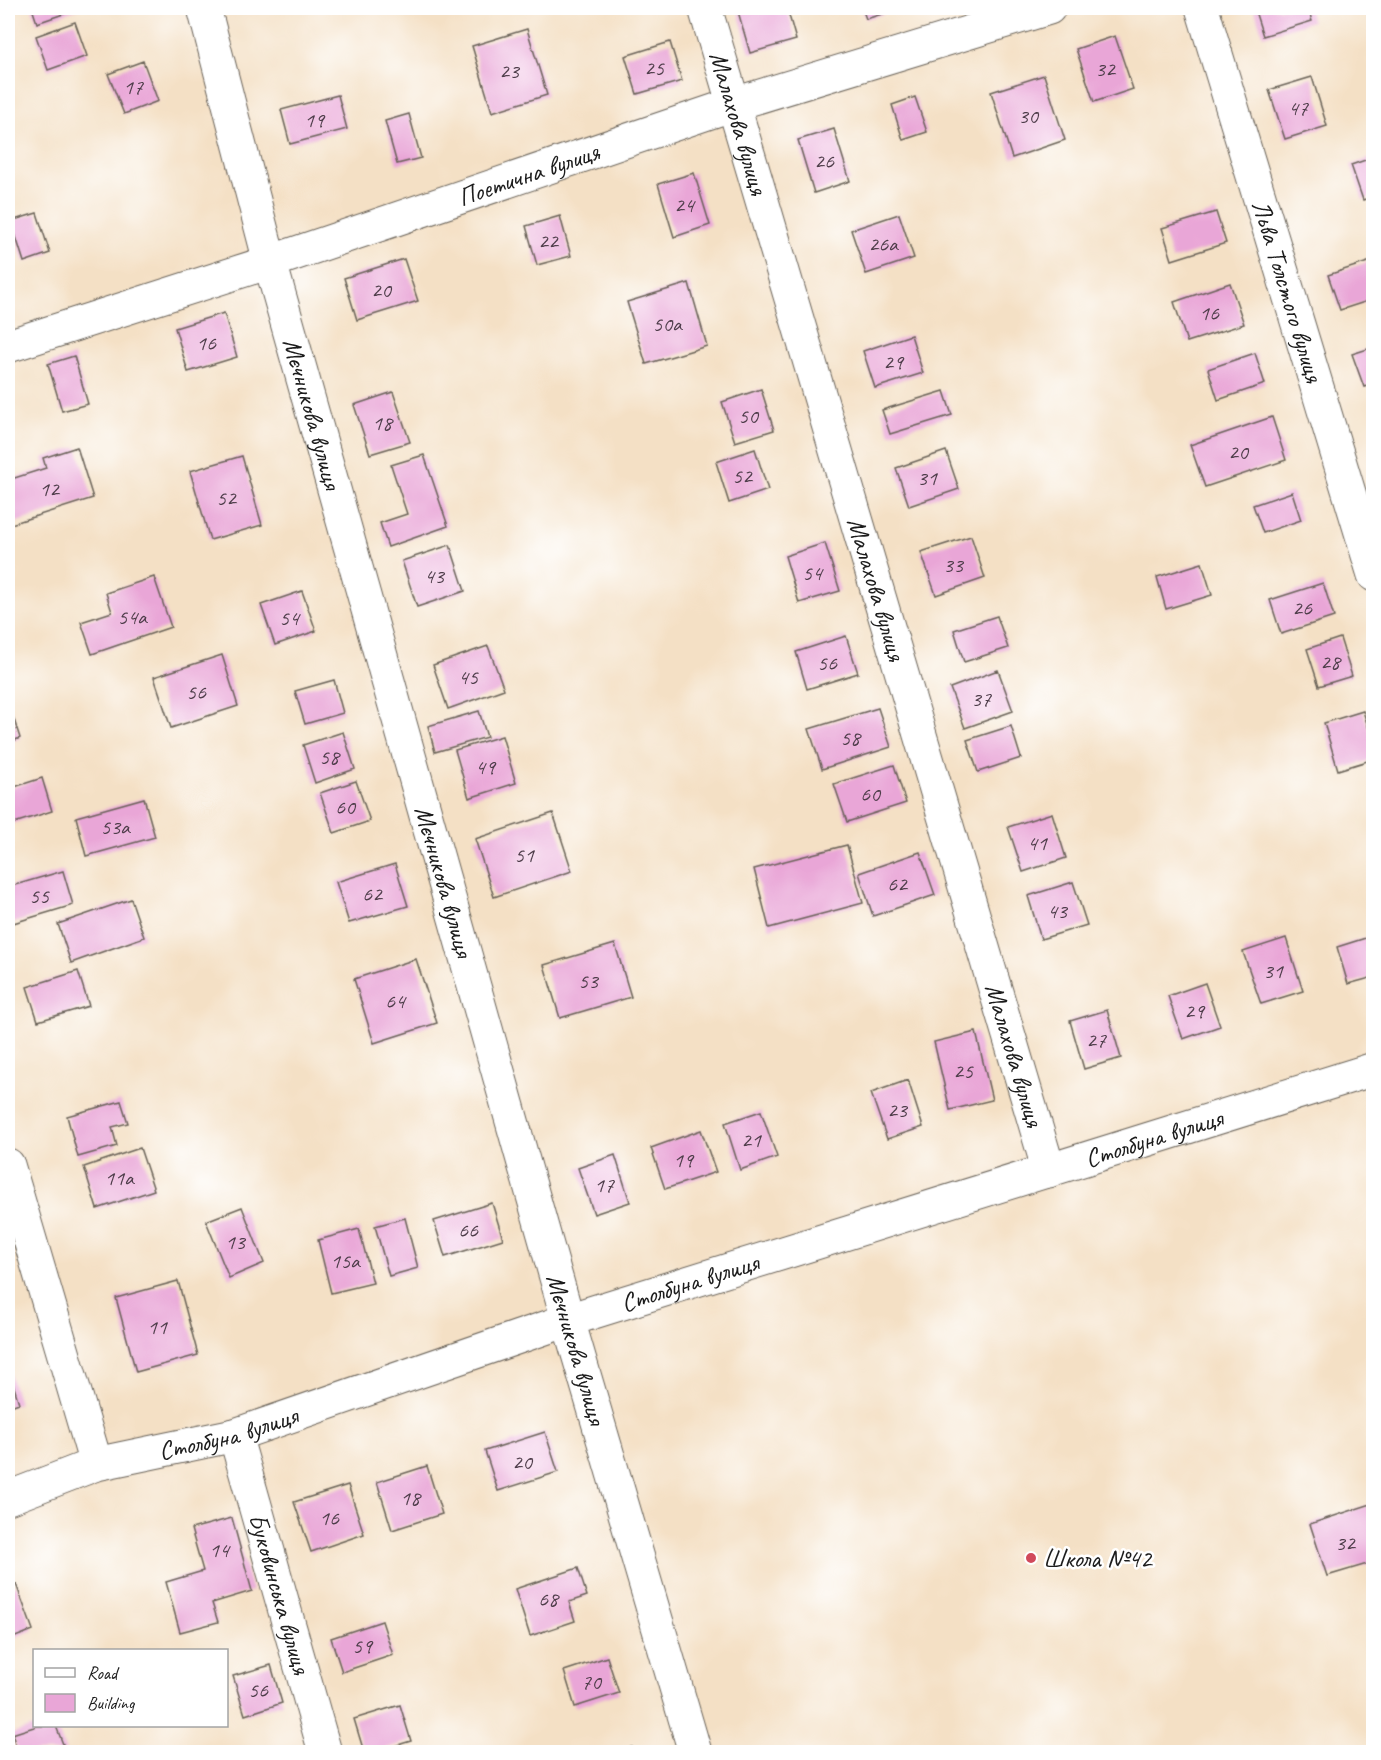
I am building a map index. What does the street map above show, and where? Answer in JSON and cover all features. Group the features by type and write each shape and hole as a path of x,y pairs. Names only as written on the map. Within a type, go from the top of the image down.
{"street":[{"name":"Мєчникова вулиця","path":"204,8 270,262 568,1320 695,1752"},
{"name":"Малахова вулиця","path":"705,8 1049,1171"},
{"name":"Поетична вулиця","path":"8,346 270,262 734,104 1049,8"},
{"name":"Льва Толстого вулиця","path":"1202,8 1374,575"},
{"name":"Столбуна вулиця","path":"8,1498 96,1464 235,1435 568,1320 1374,1069"},
{"path":"8,1165 96,1464"},
{"name":"Буковинська вулиця","path":"235,1435 325,1752"}],"building":[{"path":"32,8 81,8 37,23"},
{"path":"737,8 787,8 796,40 750,53"},
{"path":"862,8 901,8 866,19"},
{"path":"1254,8 1308,8 1312,21 1263,36"},
{"path":"75,22 87,56 48,70 36,36"},
{"path":"527,29 547,95 492,112 472,46"},
{"path":"1115,36 1133,89 1094,102 1076,49"},
{"path":"670,42 682,81 637,94 625,56"},
{"path":"143,61 158,101 124,114 108,74"},
{"path":"1044,75 1065,140 1012,158 991,92"},
{"path":"1312,77 1327,126 1285,139 1269,90"},
{"path":"338,95 347,129 290,144 281,110"},
{"path":"915,97 927,132 903,140 892,105"},
{"path":"409,114 421,158 397,164 385,121"},
{"path":"834,129 850,181 814,193 798,140"},
{"path":"1374,157 1374,196 1363,200 1351,165"},
{"path":"694,173 710,225 674,237 658,184"},
{"path":"1216,212 1226,243 1172,260 1162,228"},
{"path":"37,213 50,253 24,262 11,221"},
{"path":"899,214 914,258 866,274 851,230"},
{"path":"560,216 571,256 537,265 526,226"},
{"path":"404,259 418,301 357,320 344,278"},
{"path":"1374,260 1374,299 1340,310 1328,275"},
{"path":"689,283 707,346 646,364 627,302"},
{"path":"1230,283 1244,324 1187,342 1174,302"},
{"path":"224,313 237,357 188,372 175,328"},
{"path":"911,335 923,373 875,388 863,351"},
{"path":"1374,347 1374,384 1364,387 1352,354"},
{"path":"1255,353 1265,384 1218,400 1208,369"},
{"path":"74,356 88,404 62,411 48,364"},
{"path":"761,389 774,430 735,442 722,402"},
{"path":"944,391 952,415 890,434 882,410"},
{"path":"393,392 410,442 370,454 354,405"},
{"path":"1272,417 1286,460 1205,487 1190,445"},
{"path":"77,447 93,498 8,525 8,480 46,468 43,458"},
{"path":"755,449 768,490 729,503 716,462"},
{"path":"946,451 959,489 909,506 896,468"},
{"path":"424,455 448,526 388,547 380,523 407,514 391,465"},
{"path":"242,456 262,525 210,540 190,471"},
{"path":"1292,492 1301,520 1263,533 1253,505"},
{"path":"971,536 985,578 936,595 921,552"},
{"path":"825,543 840,591 799,603 785,556"},
{"path":"450,545 465,591 417,607 402,561"},
{"path":"1202,563 1212,595 1166,609 1157,577"},
{"path":"154,577 171,627 92,654 81,622 112,612 106,593"},
{"path":"1323,583 1334,617 1281,634 1270,600"},
{"path":"302,591 316,631 275,645 261,605"},
{"path":"997,616 1008,648 964,662 954,630"},
{"path":"846,636 858,673 807,689 796,652"},
{"path":"1340,638 1352,676 1319,686 1307,649"},
{"path":"488,646 504,689 448,709 433,665"},
{"path":"222,655 238,706 171,728 154,677"},
{"path":"998,670 1013,711 965,728 950,688"},
{"path":"334,680 343,713 305,724 295,691"},
{"path":"8,701 20,738 8,743"},
{"path":"878,708 891,747 822,769 809,729"},
{"path":"479,711 487,737 435,752 428,726"},
{"path":"1363,711 1374,745 1374,759 1338,770 1324,723"},
{"path":"1011,726 1021,758 978,772 967,740"},
{"path":"343,732 355,769 315,783 303,745"},
{"path":"502,736 516,783 469,798 455,750"},
{"path":"894,765 906,803 847,822 834,784"},
{"path":"42,778 52,811 8,825 8,789"},
{"path":"356,781 370,821 334,833 320,793"},
{"path":"144,798 155,837 86,856 76,817"},
{"path":"553,813 572,871 494,897 475,839"},
{"path":"1052,813 1066,858 1023,872 1008,827"},
{"path":"847,845 863,903 769,928 754,869"},
{"path":"920,852 935,895 873,916 859,873"},
{"path":"395,864 408,906 349,923 336,882"},
{"path":"63,871 73,905 10,924 8,887"},
{"path":"1073,882 1087,925 1041,939 1028,896"},
{"path":"131,899 144,937 71,963 58,924"},
{"path":"1372,936 1374,977 1348,984 1337,947"},
{"path":"1286,938 1303,991 1261,1004 1243,952"},
{"path":"615,944 631,997 560,1018 544,965"},
{"path":"416,959 437,1023 374,1043 354,979"},
{"path":"78,971 89,1006 38,1021 27,987"},
{"path":"1205,983 1220,1026 1183,1039 1168,996"},
{"path":"1107,1010 1121,1058 1084,1069 1070,1021"},
{"path":"976,1032 992,1100 950,1110 934,1042"},
{"path":"908,1080 923,1127 887,1139 871,1093"},
{"path":"121,1101 128,1123 112,1127 117,1146 78,1157 67,1116"},
{"path":"761,1111 777,1157 740,1170 725,1123"},
{"path":"701,1130 716,1172 665,1189 651,1148"},
{"path":"140,1148 154,1190 97,1209 84,1167"},
{"path":"615,1155 630,1202 594,1214 578,1168"},
{"path":"492,1203 503,1239 445,1257 434,1221"},
{"path":"242,1207 264,1263 229,1278 206,1221"},
{"path":"405,1218 418,1268 389,1276 375,1226"},
{"path":"359,1229 373,1283 331,1293 318,1240"},
{"path":"178,1281 198,1355 136,1372 116,1298"},
{"path":"8,1368 19,1403 8,1407"},
{"path":"545,1432 558,1472 498,1491 485,1451"},
{"path":"427,1466 442,1514 392,1530 377,1482"},
{"path":"348,1485 364,1534 311,1552 294,1502"},
{"path":"1374,1503 1374,1562 1327,1576 1310,1524"},
{"path":"232,1518 252,1591 212,1603 218,1622 180,1632 166,1582 203,1571 191,1529"},
{"path":"578,1568 587,1596 569,1602 575,1621 530,1636 515,1589"},
{"path":"16,1584 33,1630 8,1640 8,1588"},
{"path":"382,1621 393,1655 342,1672 331,1638"},
{"path":"607,1657 619,1693 575,1707 564,1671"},
{"path":"271,1665 282,1703 245,1715 233,1676"},
{"path":"400,1705 411,1741 374,1752 364,1752 354,1719"},
{"path":"34,1727 56,1727 66,1752 18,1752 12,1734"},
{"path":"632,1747 634,1752 615,1752"}],"place":[{"name":"Школа №42","path":"1031,1558"}]}
